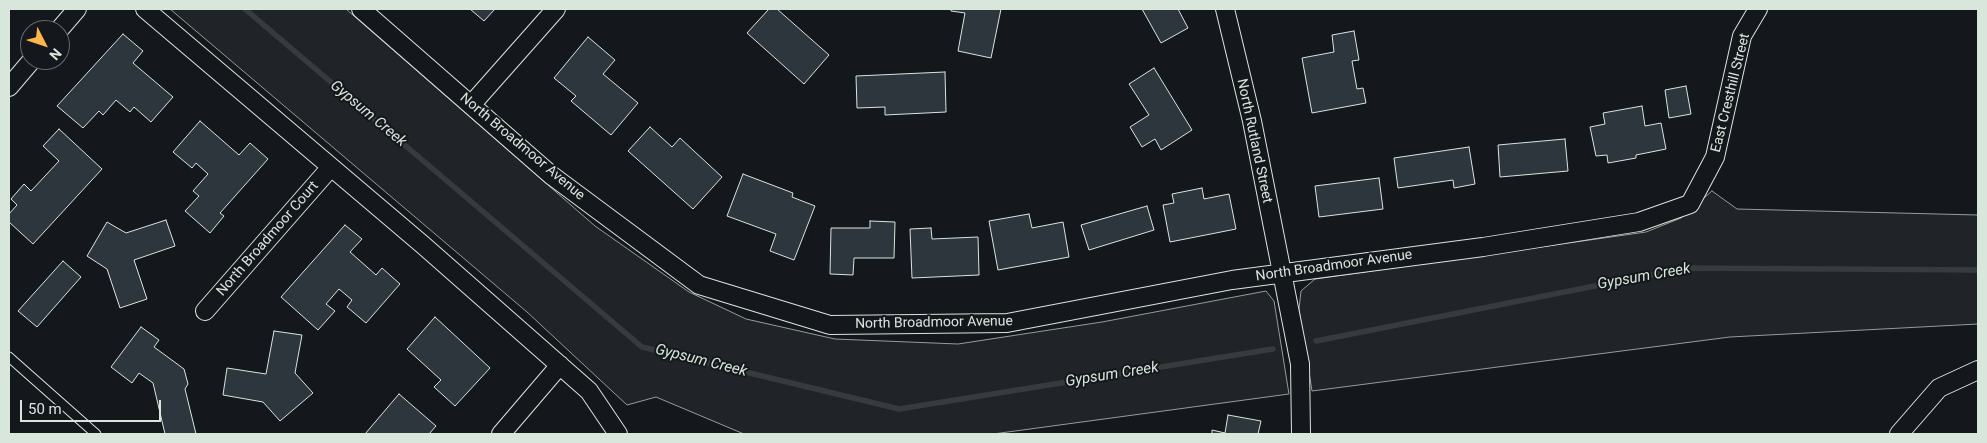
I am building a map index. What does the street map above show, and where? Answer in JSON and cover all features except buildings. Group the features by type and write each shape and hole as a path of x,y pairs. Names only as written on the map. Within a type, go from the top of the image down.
{"street":[{"path":"67,20 77,9"},
{"path":"145,9 331,167 589,391 618,434"},
{"name":"North Broadmoor Avenue","path":"361,9 551,175 699,285 830,325 1007,323 1232,280 1483,247 1640,222 1690,204"},
{"path":"472,105 556,9"},
{"name":"North Rutland Street","path":"1225,9 1252,121 1280,273 1300,364 1302,434"},
{"name":"East Cresthill Street","path":"1690,204 1715,157 1742,36 1758,9"},
{"path":"9,87 23,70"},
{"name":"North Broadmoor Court","path":"205,311 331,167"},
{"path":"501,434 560,366"},
{"path":"1898,434 1939,388 1978,370"}],"lane":[{"path":"9,357 96,434"}],"shaded area":[{"path":"170,9 346,9 595,226 689,292 746,319 835,339 958,344 1102,322 1266,291 1274,301 1289,394 993,434 744,434 656,397 627,405 527,312"},
{"path":"1712,191 1737,209 1978,215 1978,324 1730,337 1312,391 1299,309 1301,291 1315,279 1646,232 1681,218"}],"waterway":[{"name":"Gypsum Creek","path":"245,9 642,347 899,409 1273,349"},
{"name":"Gypsum Creek","path":"1316,341 1686,268 1978,270"}]}
